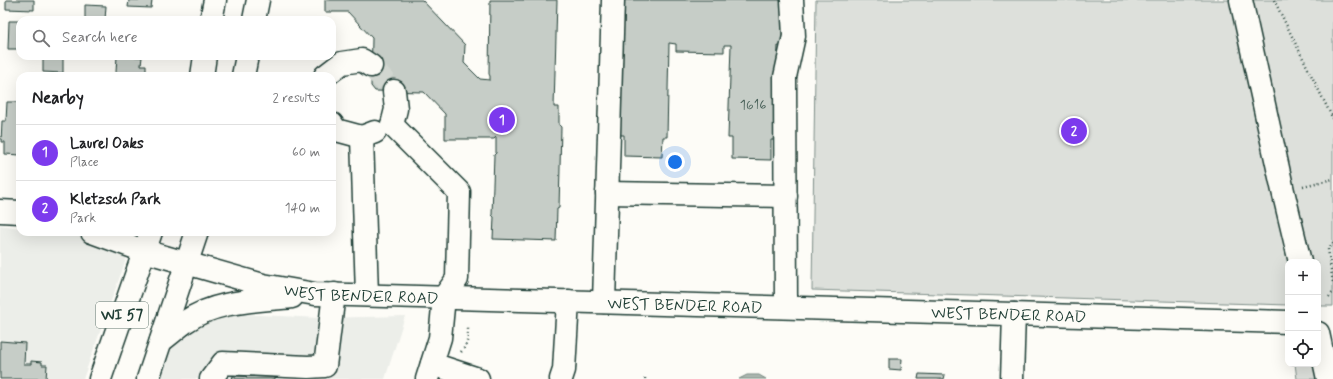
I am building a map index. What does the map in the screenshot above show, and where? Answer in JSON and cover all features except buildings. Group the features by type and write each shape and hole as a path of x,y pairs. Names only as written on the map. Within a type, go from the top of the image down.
{"street":[{"path":"212,16 215,0"},
{"path":"255,16 258,0"},
{"path":"604,302 613,0"},
{"path":"786,308 785,77 794,36 792,0"},
{"path":"1241,0 1299,259"},
{"path":"203,72 204,60"},
{"path":"244,72 246,60"},
{"path":"330,72 342,63 362,60 371,66"},
{"path":"392,125 396,109 394,91"},
{"path":"336,130 362,137 392,125"},
{"path":"392,125 459,192 457,279 444,297 440,338 430,371 478,379"},
{"path":"362,137 367,295"},
{"path":"607,193 786,196"},
{"path":"0,211 16,212"},
{"name":"WEST BENDER ROAD","path":"114,236 147,242 187,264 263,285 325,294 1285,322"},
{"name":"WI 57","path":"149,379 196,236"},
{"name":"WI 57","path":"100,379 147,242"},
{"path":"161,341 186,321 205,311 220,306 325,294 325,366 307,373 223,363 211,379"},
{"path":"560,379 564,370 568,301"},
{"path":"1012,379 1014,314"},
{"path":"1321,323 1333,324"},
{"path":"1321,347 1328,379"}],"path":[{"path":"1274,0 1333,119"},
{"path":"1283,191 1333,179"},
{"path":"1333,243 1328,249 1333,283"},
{"path":"1329,297 1333,292"},
{"path":"457,354 466,346 468,340 468,328"}],"shaded area":[{"path":"816,0 1333,0 1333,306 1321,306 1321,259 1285,259 1285,305 812,290"},
{"path":"0,225 16,227 16,236 135,236 83,379 0,379"},
{"path":"240,314 320,318 405,316 385,379 158,379 164,362 180,337 202,323 228,315"},
{"path":"1321,346 1333,346 1333,379 1297,379 1295,367 1321,367"},
{"path":"747,375 759,375 766,379 739,379"}],"tunnel":[{"path":"371,66 394,91"}],"place":[{"name":"Laurel Oaks","path":"502,120"},
{"name":"Kletzsch Park","path":"1074,131"}]}
